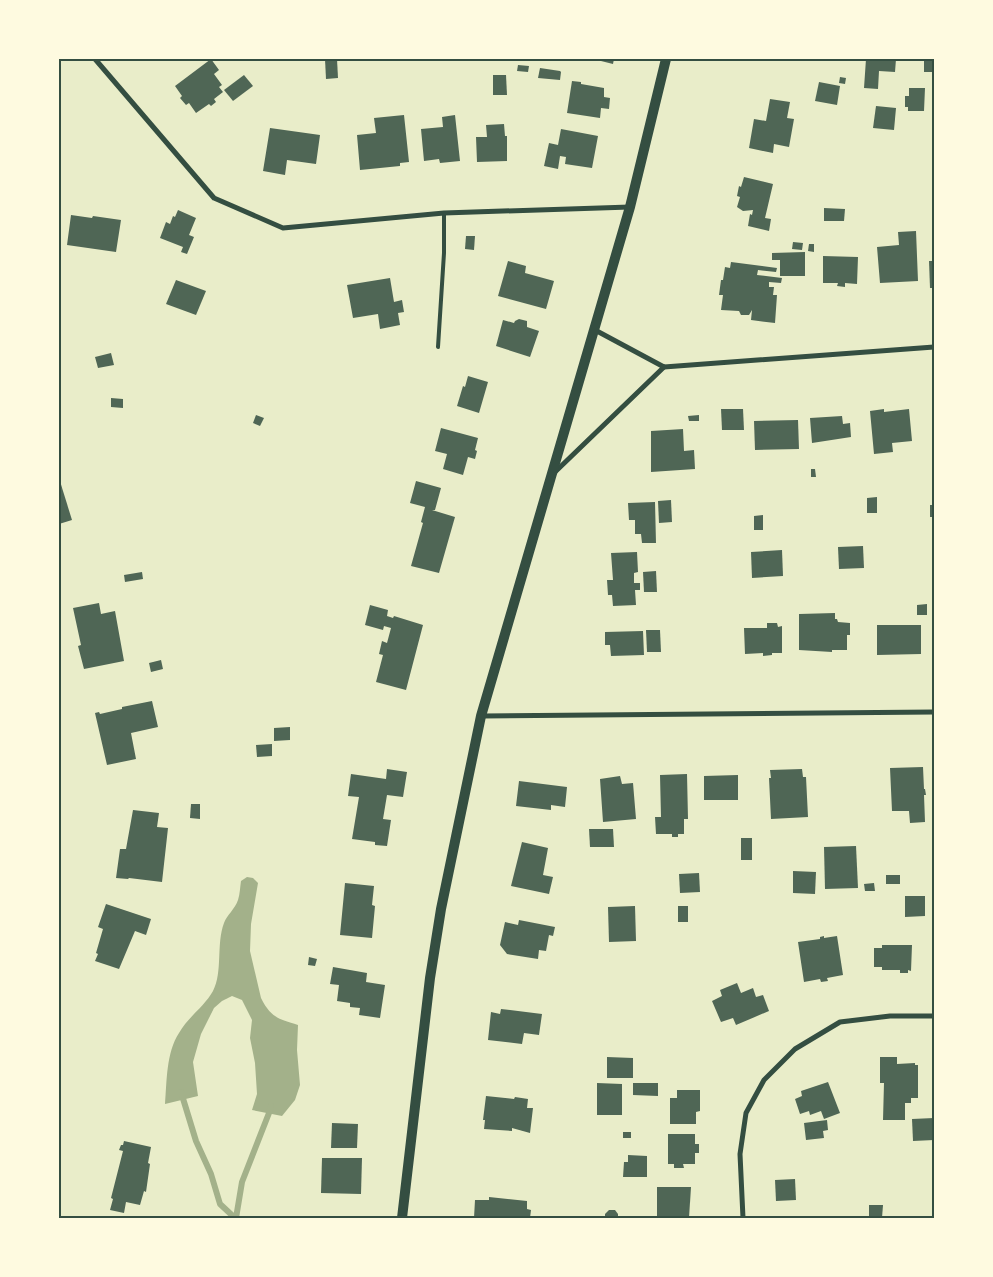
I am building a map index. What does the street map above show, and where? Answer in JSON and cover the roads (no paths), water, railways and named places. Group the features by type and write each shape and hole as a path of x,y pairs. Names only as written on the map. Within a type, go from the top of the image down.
{"main road":[{"path":"402,1218 430,978 481,716 630,207 666,59"}],"street":[{"path":"95,59 214,198 283,228 444,213 630,207"},
{"path":"594,330 664,367 934,347"},
{"path":"553,474 664,367"},
{"path":"481,716 934,712"},
{"path":"743,1218 740,1154 746,1113 764,1080 795,1048 840,1022 890,1016 934,1016"}],"lane":[{"path":"438,348 444,253 444,213"}],"waterway":[{"path":"181,1092 196,1141 211,1174 220,1204 235,1218"},
{"path":"236,1218 242,1182 271,1106"}]}
